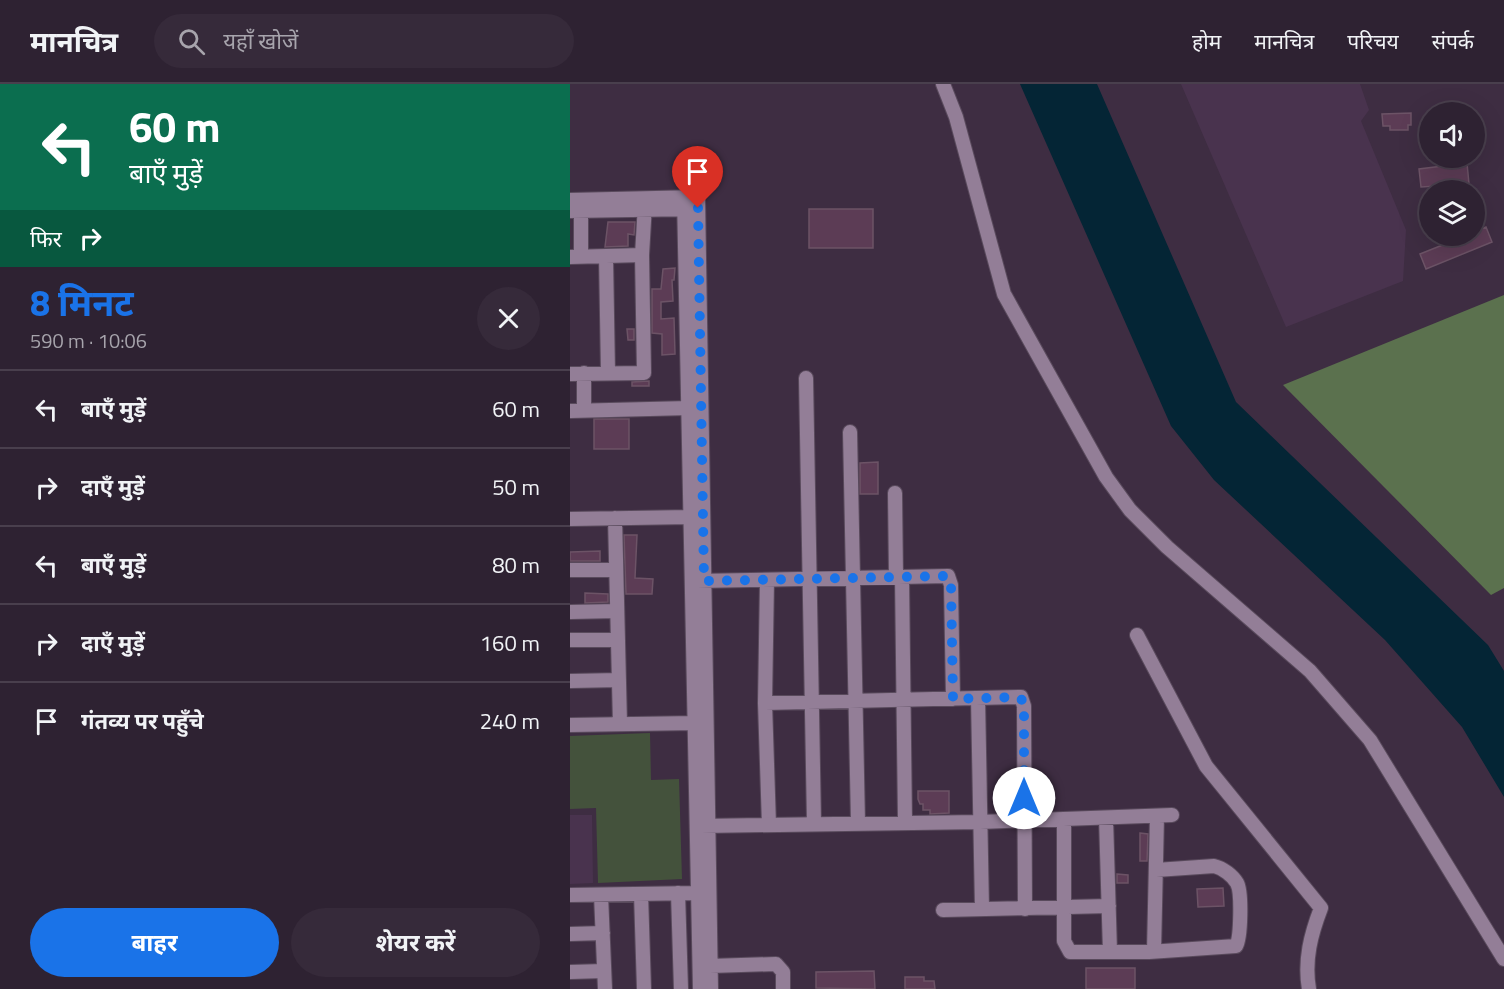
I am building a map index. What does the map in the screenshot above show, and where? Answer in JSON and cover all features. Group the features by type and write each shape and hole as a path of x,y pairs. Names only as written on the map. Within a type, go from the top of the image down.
{"street":[{"path":"943,84 956,117 1004,294 1106,477 1130,510 1167,547 1310,671 1370,740 1504,959"},
{"path":"570,200 645,205 689,205"},
{"path":"642,255 576,257 576,211 645,205"},
{"path":"645,205 642,255 644,373 577,374 577,411 689,408"},
{"path":"689,205 690,517 698,581 695,723 703,826 699,893 710,966 711,989"},
{"path":"689,205 705,942 700,989"},
{"path":"606,257 608,373"},
{"path":"806,378 814,823"},
{"path":"850,432 858,823"},
{"path":"894,493 904,700 905,822"},
{"path":"570,519 690,517"},
{"path":"615,518 620,724"},
{"path":"570,570 616,570"},
{"path":"698,581 944,574 950,579 953,699"},
{"path":"767,580 765,703 769,825"},
{"path":"570,612 617,611"},
{"path":"1137,635 1206,766 1321,908 1311,932 1306,972 1309,989"},
{"path":"570,640 618,640"},
{"path":"570,681 619,680"},
{"path":"765,703 1017,697 1024,701 1025,909"},
{"path":"978,698 982,909"},
{"path":"570,725 695,723"},
{"path":"1154,951 1158,816"},
{"path":"703,826 980,822 1172,816"},
{"path":"1106,818 1110,952"},
{"path":"1064,819 1064,941 1070,952 1231,948 1238,944 1239,886 1223,869 1214,866 1156,870"},
{"path":"678,893 681,989"},
{"path":"570,895 699,893"},
{"path":"641,894 644,989"},
{"path":"601,895 605,989"},
{"path":"943,910 1065,909 1108,906"},
{"path":"570,934 603,933"},
{"path":"710,966 776,964 783,972 783,989"},
{"path":"570,972 604,971"}],"shaded area":[{"path":"1181,84 1360,84 1369,110 1361,121 1406,230 1403,281 1286,327"},
{"path":"570,815 592,815 593,883 570,884"}],"green space":[{"path":"1504,295 1504,588 1491,595 1283,385"},
{"path":"650,733 651,780 679,779 682,879 598,883 596,808 570,809 570,736"}],"water":[{"path":"1020,84 1097,84 1236,402 1488,645 1504,671 1504,797 1462,727 1385,640 1214,480 1171,426"}],"building":[{"path":"1411,113 1411,125 1408,125 1408,130 1390,130 1390,126 1383,126 1382,114"},
{"path":"1467,168 1469,180 1420,180 1419,169"},
{"path":"809,209 873,209 873,248 809,248"},
{"path":"608,222 635,222 634,235 628,234 628,246 605,247"},
{"path":"1485,227 1492,242 1485,245"},
{"path":"1440,246 1482,246 1426,269 1420,254"},
{"path":"675,268 674,280 672,280 673,301 661,302 661,319 674,318 675,354 662,355 662,334 652,333 652,289 661,289 663,269"},
{"path":"627,329 634,329 634,340 628,340"},
{"path":"649,381 649,386 632,386 632,382"},
{"path":"594,419 629,419 629,449 594,449"},
{"path":"878,462 878,494 860,494 860,463"},
{"path":"624,535 637,535 635,578 653,579 652,594 626,594"},
{"path":"600,551 600,561 570,561 570,552"},
{"path":"585,593 608,594 608,602 585,603"},
{"path":"918,791 949,791 949,813 930,814 930,810 923,810 923,804 920,804 918,799"},
{"path":"1140,833 1148,834 1147,861 1140,861"},
{"path":"1117,874 1128,875 1128,883 1117,883"},
{"path":"1223,888 1224,906 1198,907 1197,889"},
{"path":"1086,968 1135,968 1135,989 1086,989"},
{"path":"874,971 875,989 816,988 816,972"},
{"path":"905,977 924,977 924,981 934,981 935,989 905,989"}],"route":[{"path":"698,208 704,581 944,574 948,576 951,585 953,699 1021,697 1024,701 1024,798"}]}
